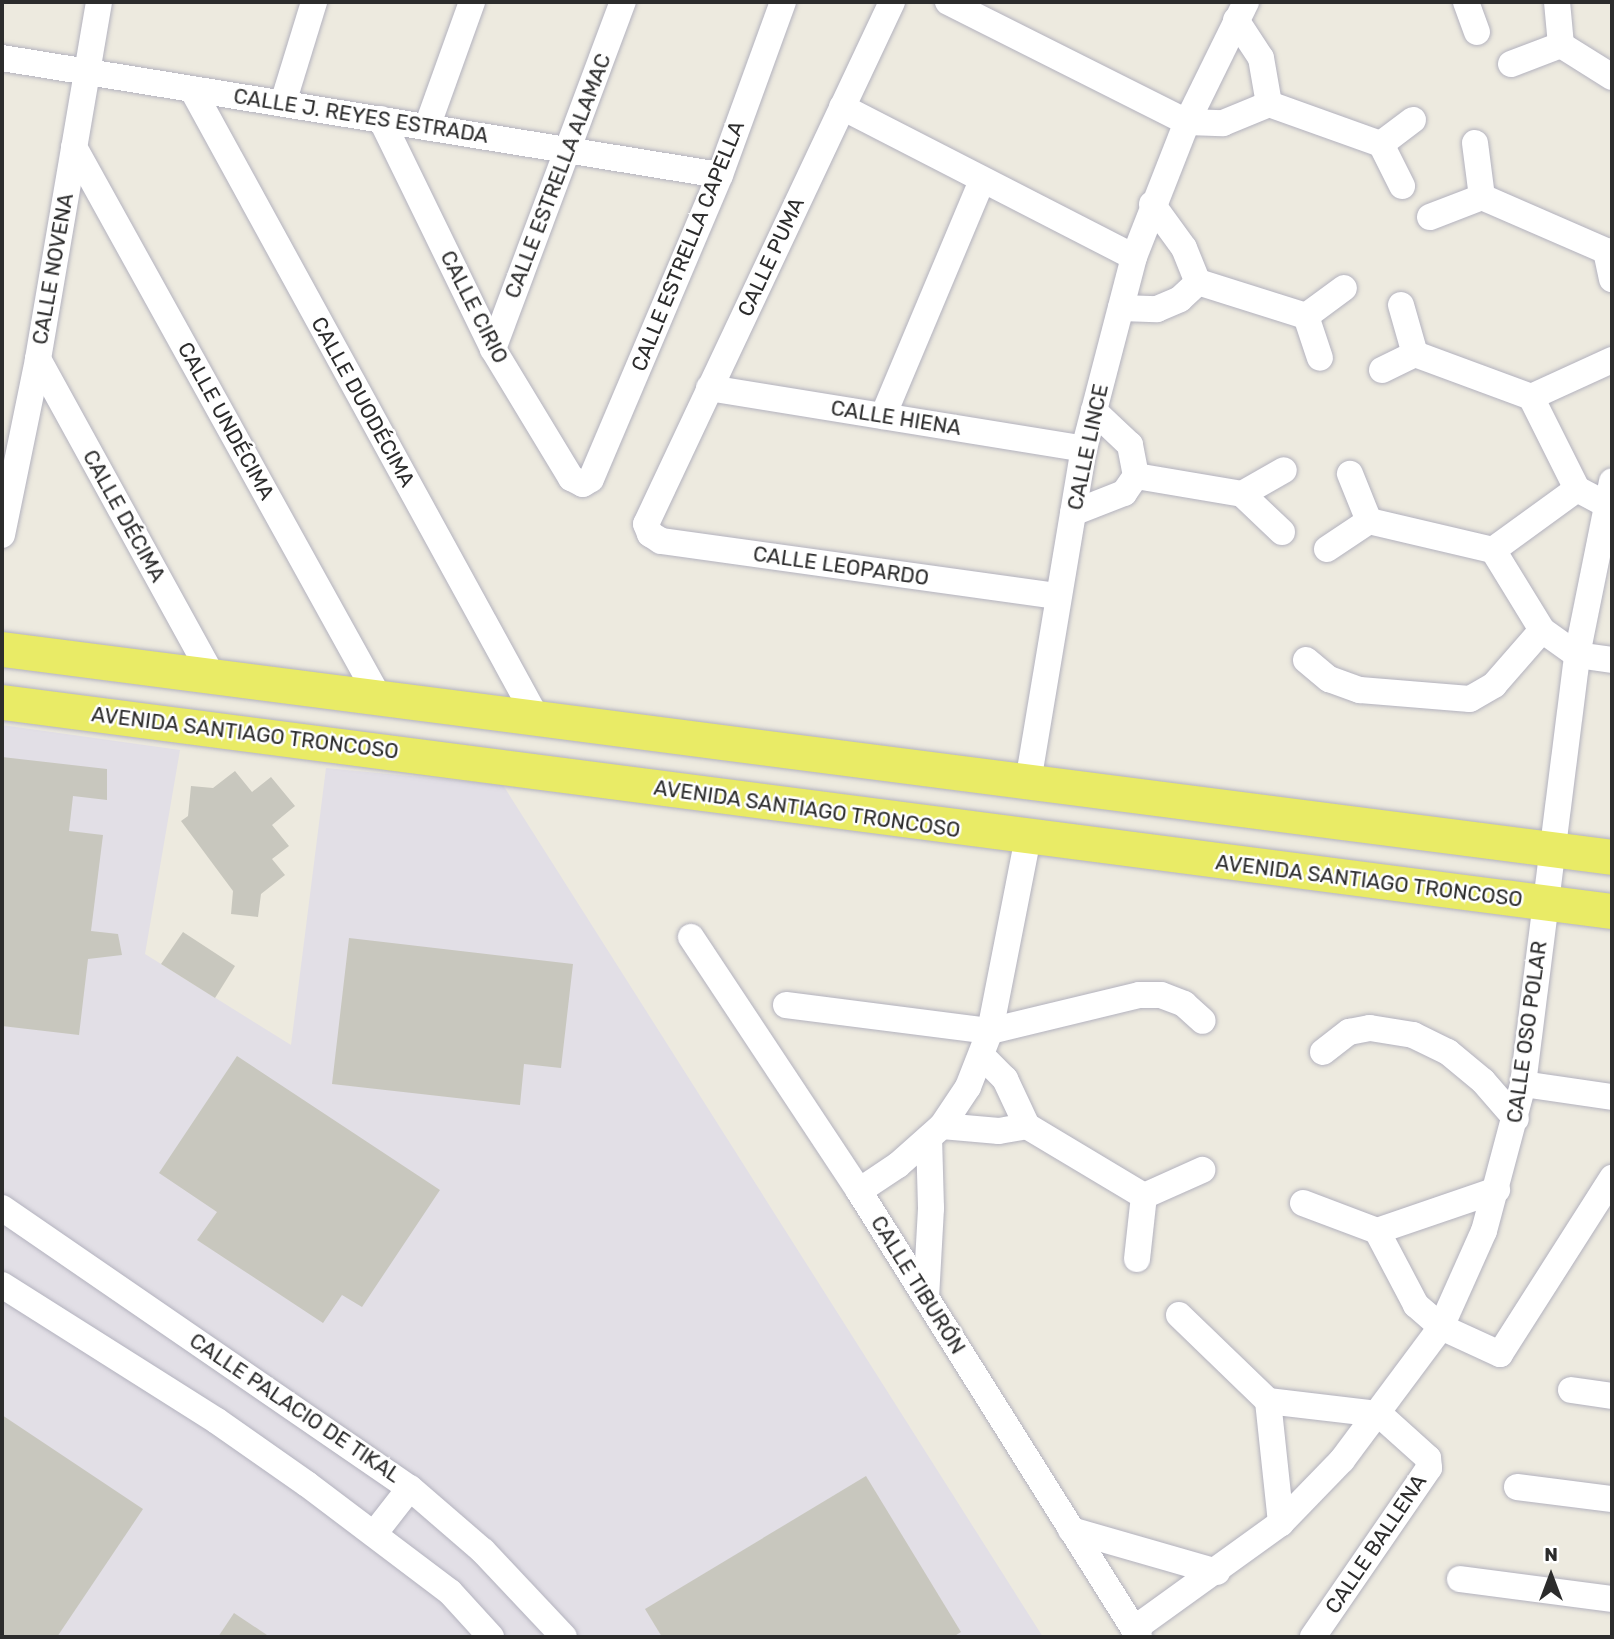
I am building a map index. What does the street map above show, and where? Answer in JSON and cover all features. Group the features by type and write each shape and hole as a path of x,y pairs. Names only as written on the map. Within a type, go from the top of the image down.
{"main road":[{"path":"2,649 535,715 1612,857"},
{"name":"AVENIDA SANTIAGO TRONCOSO","path":"2,702 1028,838 1612,911"}],"street":[{"name":"CALLE NOVENA","path":"2,535 37,359 99,2"},
{"path":"427,127 472,2"},
{"name":"CALLE ESTRELLA ALAMAC","path":"493,349 571,148 623,2"},
{"name":"CALLE ESTRELLA CAPELLA","path":"583,484 591,479 720,174 783,2"},
{"name":"CALLE PUMA","path":"650,513 892,2"},
{"path":"948,2 1187,122 1223,123 1269,104 1381,144 1402,186"},
{"path":"1466,2 1477,32"},
{"path":"1558,2 1560,45"},
{"path":"283,103 308,6"},
{"name":"CALLE LINCE","path":"1028,782 1057,596 1084,449 1134,257 1152,204 1187,122 1241,11"},
{"name":"CALLE LINCE","path":"1241,11 1261,58 1269,104"},
{"path":"1511,64 1560,45"},
{"path":"1560,45 1612,78"},
{"name":"CALLE J. REYES ESTRADA","path":"2,58 720,174"},
{"name":"CALLE DUODÉCIMA","path":"192,89 535,715"},
{"path":"842,107 1134,257"},
{"name":"CALLE CIRIO","path":"381,119 493,349 571,478 583,484"},
{"path":"1381,144 1413,120"},
{"path":"1475,143 1482,197"},
{"name":"CALLE UNDÉCIMA","path":"74,147 377,696"},
{"path":"883,416 982,181"},
{"path":"1430,217 1482,197 1609,250 1612,279"},
{"path":"1152,204 1184,248 1198,282"},
{"path":"1121,308 1157,309 1180,299 1198,282"},
{"path":"1198,282 1306,316"},
{"path":"1306,316 1344,288"},
{"path":"1401,305 1415,354"},
{"path":"1306,316 1320,358"},
{"path":"1382,370 1415,354 1531,397 1577,489 1493,550"},
{"name":"CALLE DÉCIMA","path":"37,359 211,674"},
{"path":"1531,397 1612,360"},
{"name":"CALLE HIENA","path":"709,388 1084,449"},
{"path":"1073,513 1124,494 1136,476 1130,445 1094,411"},
{"path":"1242,494 1284,470"},
{"path":"1350,474 1369,520"},
{"path":"1136,476 1242,494 1282,532"},
{"name":"CALLE OSO POLAR","path":"1136,1633 1281,1523 1379,1414 1441,1327 1497,1190 1523,1084 1577,656 1609,493 1577,489"},
{"name":"CALLE LEOPARDO","path":"650,513 650,534 661,541 1057,596"},
{"path":"1327,549 1369,520 1493,550 1542,630 1577,656 1612,660"},
{"path":"1306,660 1329,679 1360,690 1470,699 1494,685 1542,630"},
{"path":"859,1191 935,1132 986,1043 1028,838"},
{"name":"CALLE TIBURÓN","path":"691,937 859,1191 1136,1633"},
{"path":"786,1005 986,1043 1139,995 1161,995 1184,1004 1203,1021"},
{"path":"1323,1052 1349,1032 1370,1028 1413,1035 1448,1052 1483,1080 1516,1119"},
{"path":"986,1043 1027,1126 1144,1196"},
{"path":"1523,1084 1612,1097"},
{"path":"935,1132 999,1131 1027,1126"},
{"path":"926,1298 935,1132"},
{"path":"1144,1196 1202,1170"},
{"path":"1377,1231 1402,1285 1416,1305 1441,1327 1486,1350 1505,1351 1612,1178"},
{"path":"1303,1203 1377,1231 1435,1208 1497,1190"},
{"path":"1137,1259 1144,1196"},
{"name":"CALLE PALACIO DE TIKAL","path":"2,1209 410,1488 483,1551 564,1637"},
{"path":"2,1285 217,1421 374,1534 450,1592 491,1637"},
{"path":"1179,1315 1268,1401 1379,1414"},
{"path":"1571,1390 1612,1396"},
{"path":"1268,1401 1281,1523"},
{"name":"CALLE BALLENA","path":"1313,1637 1429,1468 1428,1458 1379,1414"},
{"path":"1517,1487 1612,1499"},
{"path":"374,1534 410,1488"},
{"path":"1071,1530 1217,1572"},
{"path":"1460,1579 1612,1599"}],"shaded area":[{"path":"2,725 180,750 145,954 291,1045 326,768 503,785 1043,1637 2,1637"}],"building":[{"path":"2,757 107,769 107,800 73,796 69,831 103,835 91,931 118,934 122,955 88,959 79,1035 2,1026"},
{"path":"235,771 252,792 271,777 295,806 272,825 289,846 272,859 285,875 261,894 258,917 231,914 233,891 181,821 188,816 191,786 213,788"},
{"path":"183,932 235,966 215,998 161,964"},
{"path":"349,938 573,964 561,1068 524,1064 520,1105 332,1084"},
{"path":"237,1056 440,1190 362,1307 342,1295 323,1323 197,1240 217,1212 159,1173"},
{"path":"2,1415 143,1509 57,1637 2,1637"},
{"path":"866,1476 961,1632 953,1637 662,1637 645,1609"},
{"path":"234,1613 270,1637 218,1637"}]}
